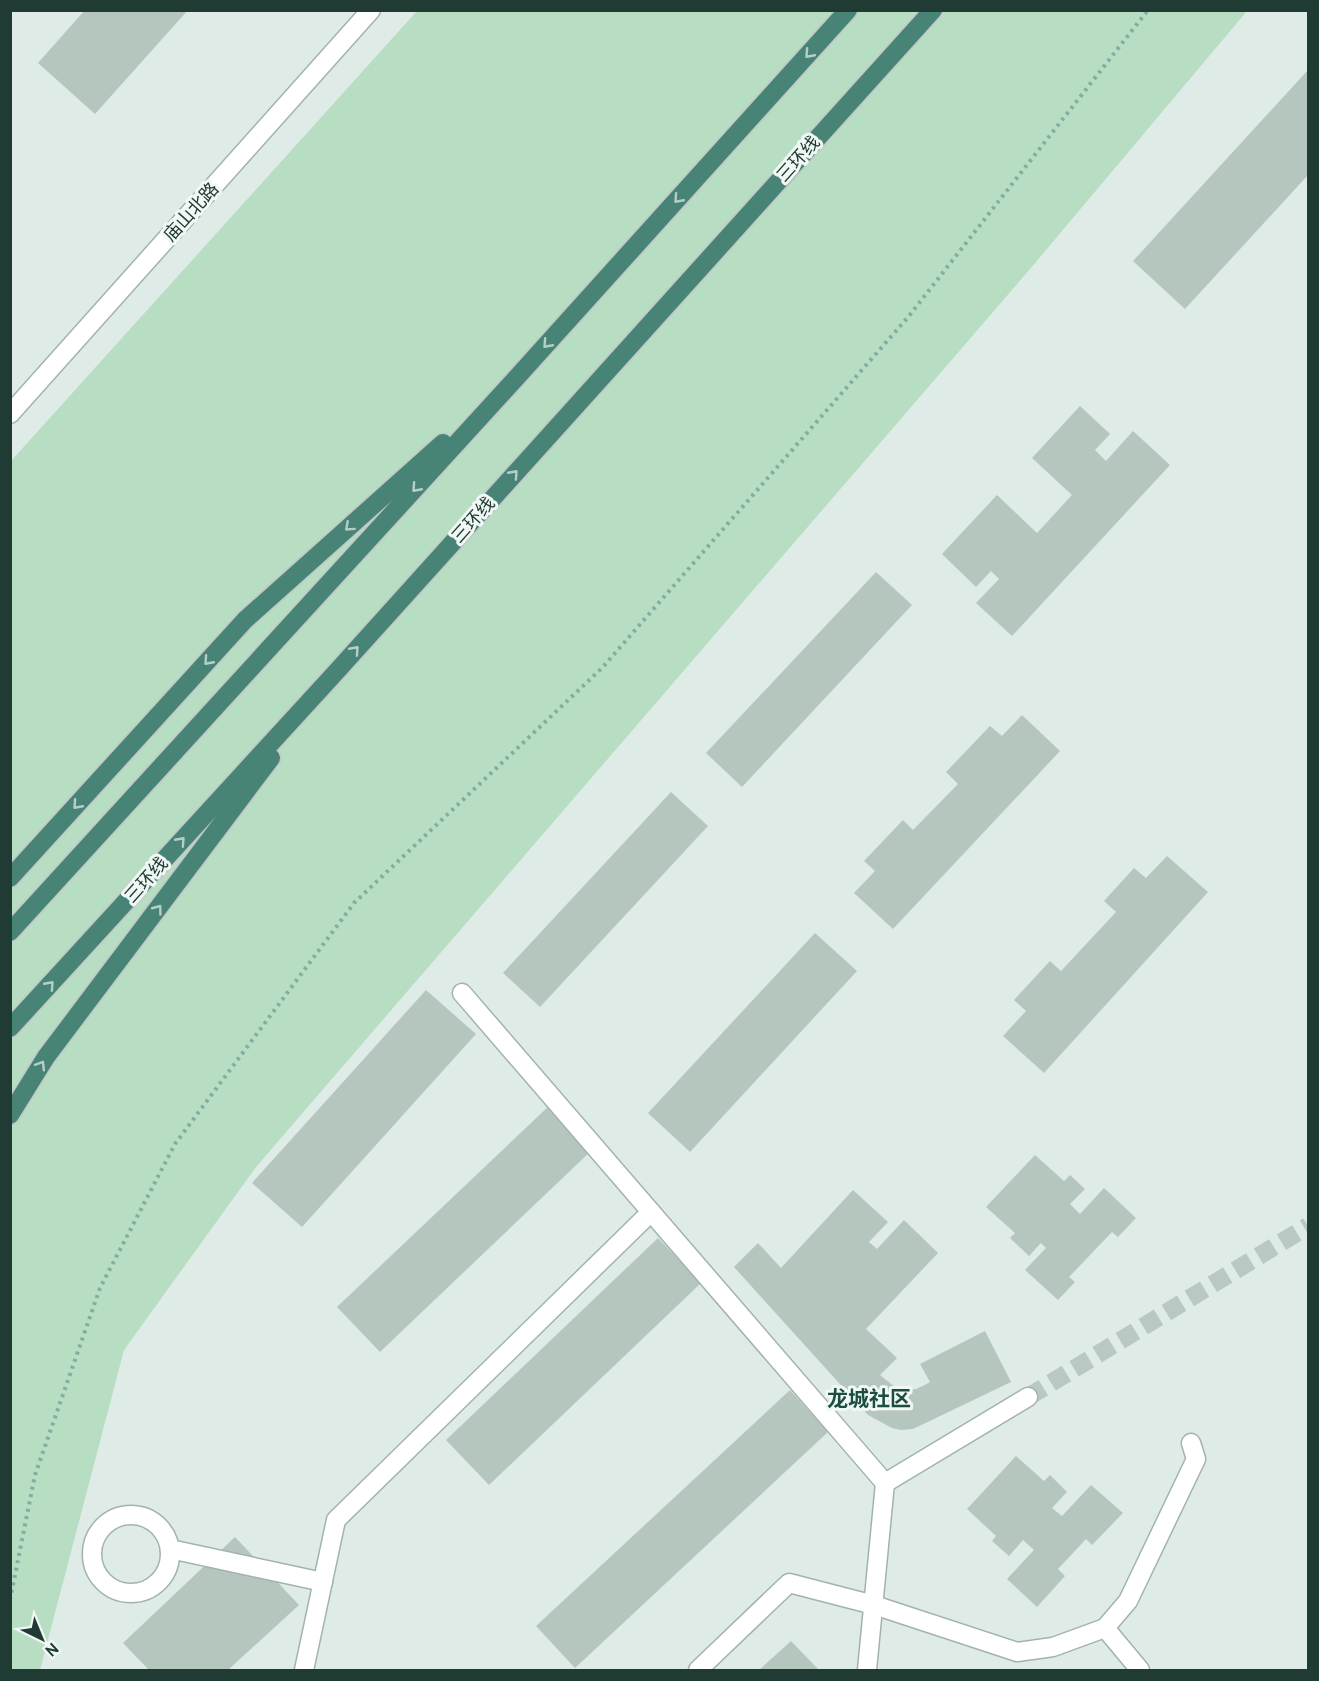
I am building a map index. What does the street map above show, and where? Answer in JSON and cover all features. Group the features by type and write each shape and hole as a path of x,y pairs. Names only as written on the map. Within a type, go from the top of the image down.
{"highway":[{"path":"10,932 518,376 848,10"},
{"name":"三环线","path":"10,1028 337,671 933,10"},
{"path":"10,878 245,620 518,376"},
{"path":"10,1115 46,1057 337,671"}],"street":[{"name":"庙山北路","path":"10,414 371,10"},
{"path":"462,993 885,1483 867,1671"},
{"path":"304,1671 336,1520 651,1212"},
{"path":"885,1483 1028,1397"},
{"path":"698,1671 789,1582 874,1605 1017,1652 1053,1647 1106,1628 1128,1601 1196,1460 1191,1443"},
{"path":"136,1514 148,1518 163,1531 170,1549 165,1575 144,1592 132,1594 118,1592 98,1577 92,1565 91,1552 97,1534 111,1520 123,1515 136,1514"},
{"path":"170,1549 323,1582"},
{"path":"1106,1628 1140,1671"}],"path":[{"path":"10,1600 35,1475 100,1288 174,1144 354,903 602,668 909,316 1148,10"}],"green space":[{"path":"417,11 1247,11 1030,269 256,1167 124,1350 40,1670 11,1670 11,461"}],"building":[{"path":"85,10 188,10 95,114 38,63"},
{"path":"1308,70 1308,175 1185,309 1133,261"},
{"path":"1080,406 1110,434 1095,450 1106,461 1133,431 1170,465 1012,636 976,603 999,579 991,571 976,587 942,554 997,495 1037,533 1072,495 1032,458"},
{"path":"876,572 912,605 742,787 706,753"},
{"path":"1022,715 1060,751 893,929 854,893 875,871 864,861 903,820 913,830 958,784 946,772 990,726 1002,736"},
{"path":"671,792 708,826 540,1007 503,973"},
{"path":"1167,856 1208,892 1044,1073 1003,1036 1026,1011 1014,1000 1050,961 1061,971 1116,912 1104,901 1134,868 1146,878"},
{"path":"815,933 857,971 690,1152 648,1113"},
{"path":"426,990 476,1034 302,1227 252,1183"},
{"path":"550,1105 592,1150 380,1352 337,1307"},
{"path":"1035,1155 1064,1181 1070,1175 1085,1189 1070,1204 1080,1214 1104,1188 1136,1218 1118,1237 1112,1232 1069,1277 1075,1282 1058,1300 1025,1270 1046,1248 1041,1243 1029,1256 1010,1238 1015,1233 986,1207"},
{"path":"853,1190 888,1222 869,1242 877,1249 904,1220 938,1253 866,1329 897,1358 880,1375 895,1387 904,1390 916,1389 930,1382 920,1364 985,1331 1011,1382 913,1429 892,1428 868,1415 734,1267 758,1243 781,1268"},
{"path":"658,1238 701,1283 489,1485 446,1440"},
{"path":"790,1390 828,1432 575,1668 536,1626"},
{"path":"1016,1456 1044,1481 1050,1475 1067,1492 1052,1508 1062,1516 1091,1485 1123,1513 1092,1545 1086,1539 1058,1569 1065,1576 1037,1607 1007,1579 1034,1550 1023,1540 1009,1556 992,1541 996,1536 967,1509"},
{"path":"235,1537 299,1605 228,1670 149,1670 123,1643"},
{"path":"791,1641 819,1670 759,1670"}],"tunnel":[{"path":"1028,1397 1308,1226"}],"district":[{"name":"龙城社区","path":"869,1398"}]}
